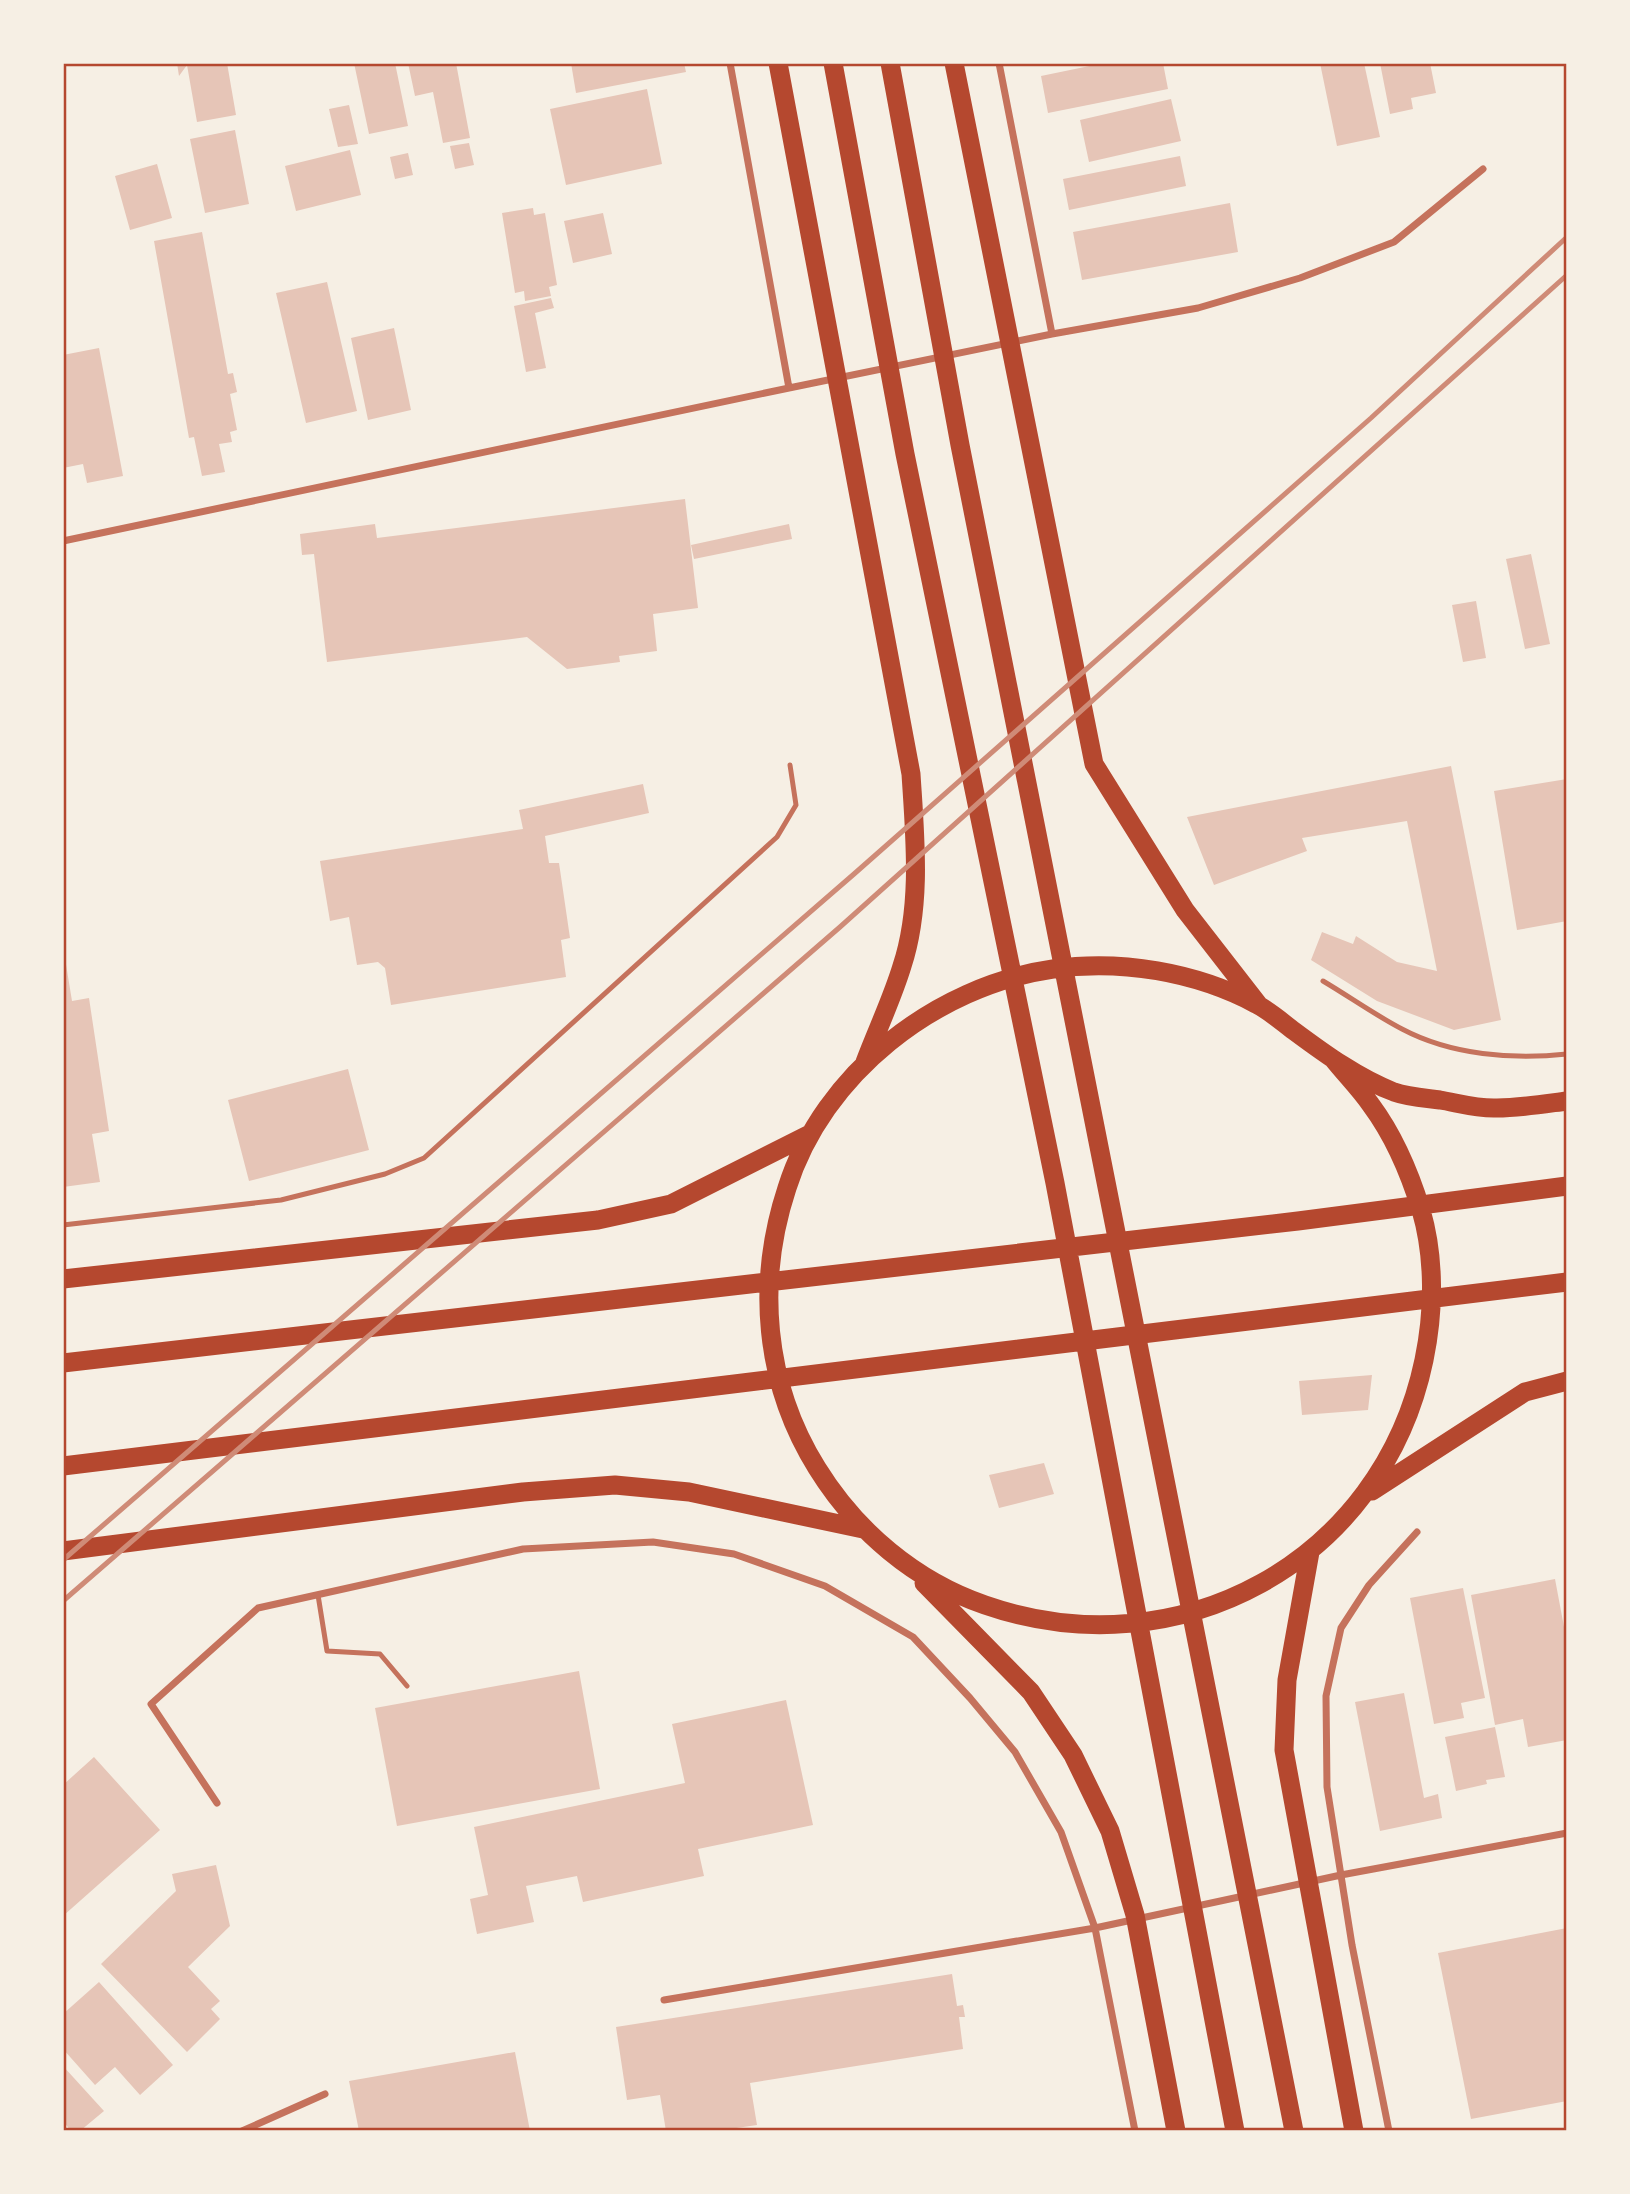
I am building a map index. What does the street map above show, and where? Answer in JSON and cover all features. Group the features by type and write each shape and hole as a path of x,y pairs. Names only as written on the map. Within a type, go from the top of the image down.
{"highway":[{"path":"778,63 911,774 915,840 914,904 903,965 865,1063"},
{"path":"832,63 905,454 1055,1182 1234,2131"},
{"path":"890,63 963,459 1294,2131"},
{"path":"954,63 1094,764 1185,909 1258,1005"},
{"path":"1176,2131 1135,1915 1110,1831 1073,1755 1031,1692 909,1567 863,1529 832,1493 807,1452 787,1409 774,1364 768,1317 769,1270 776,1223 790,1177 810,1134 835,1097 865,1063 920,1018 984,987 1052,969 1123,966 1193,978 1258,1005 1334,1060 1397,1094 1493,1109 1567,1101"},
{"path":"909,1567 962,1597 1020,1618 1081,1626 1143,1624 1202,1611 1259,1586 1310,1552 1365,1495 1396,1445 1418,1389 1430,1331 1431,1272 1422,1213 1402,1157 1372,1106 1334,1060"},
{"path":"63,1279 598,1220 670,1204 810,1134"},
{"path":"63,1363 1284,1223 1567,1186"},
{"path":"63,1466 1567,1282"},
{"path":"1365,1495 1525,1392 1567,1381"},
{"path":"63,1551 523,1492 615,1485 690,1492 863,1529"},
{"path":"1310,1552 1287,1680 1284,1750 1354,2131"}],"street":[{"path":"730,63 789,388"},
{"path":"999,63 1052,334"},
{"path":"63,541 1052,334 1198,308 1300,278 1394,242 1483,169"},
{"path":"1389,2131 1340,1875 1327,1787 1326,1696 1341,1628 1369,1585 1417,1532"},
{"path":"217,1803 151,1704 258,1608 523,1549 653,1542 734,1554 825,1586 913,1637 970,1698 1015,1752 1060,1832 1095,1928 1135,2131"},
{"path":"664,2000 1095,1928 1340,1875 1567,1832"},
{"path":"242,2131 325,2094"}],"lane":[{"path":"63,1225 281,1200 385,1174 425,1158 777,837 796,805 790,765"},
{"path":"1323,981 1404,1030 1460,1050 1535,1058 1567,1054"},
{"path":"318,1595 327,1651 380,1654 407,1686"}],"building":[{"path":"177,63 227,63 236,115 197,122 187,65 179,76"},
{"path":"354,63 395,63 408,126 369,134"},
{"path":"408,63 456,63 470,138 443,143 433,92 415,96"},
{"path":"571,63 684,63 686,72 576,93"},
{"path":"1104,63 1163,63 1168,89 1048,113 1041,76"},
{"path":"1320,63 1364,63 1380,137 1337,146"},
{"path":"1380,63 1430,63 1436,93 1411,98 1413,109 1390,114"},
{"path":"647,89 662,164 566,185 550,109"},
{"path":"1171,99 1181,141 1089,162 1080,120"},
{"path":"349,105 358,144 338,147 329,109"},
{"path":"235,130 249,204 205,213 190,139"},
{"path":"469,143 474,165 455,169 450,146"},
{"path":"350,150 361,195 296,211 285,166"},
{"path":"408,153 413,175 395,179 390,157"},
{"path":"1180,156 1186,186 1069,210 1063,179"},
{"path":"157,164 172,218 130,230 115,176"},
{"path":"1230,203 1238,252 1082,280 1073,232"},
{"path":"533,208 534,215 545,213 557,285 549,287 551,296 525,301 524,291 515,293 502,213"},
{"path":"603,213 612,254 573,263 564,221"},
{"path":"202,232 228,374 233,373 237,392 230,394 237,430 230,432 232,442 219,444 225,472 202,476 194,437 189,438 154,241"},
{"path":"327,282 357,411 306,423 276,293"},
{"path":"551,298 554,308 535,313 546,368 526,372 514,306"},
{"path":"394,328 411,410 368,420 351,338"},
{"path":"99,348 123,476 87,483 83,464 63,468 63,355"},
{"path":"685,499 698,608 653,614 657,651 619,656 620,662 567,669 527,637 327,662 314,554 302,555 300,534 375,524 377,538"},
{"path":"789,524 792,539 694,559 691,545"},
{"path":"1531,554 1550,644 1525,649 1506,559"},
{"path":"1476,601 1486,658 1463,662 1452,605"},
{"path":"1451,766 1501,1020 1454,1030 1377,1001 1311,960 1322,932 1353,944 1356,936 1397,962 1437,971 1407,821 1302,838 1307,851 1214,885 1187,817"},
{"path":"1567,779 1567,921 1517,930 1494,791"},
{"path":"643,784 649,813 545,836 549,863 559,863 570,938 561,940 566,977 391,1005 385,968 378,962 357,965 349,917 330,921 320,861 523,829 519,810"},
{"path":"63,946 72,1001 89,998 109,1131 92,1134 100,1182 63,1187"},
{"path":"348,1069 369,1150 249,1181 228,1100"},
{"path":"1372,1375 1368,1410 1302,1415 1299,1381"},
{"path":"1044,1463 1054,1494 999,1508 989,1475"},
{"path":"1555,1579 1567,1643 1567,1740 1528,1747 1523,1719 1495,1725 1471,1595"},
{"path":"1463,1588 1485,1698 1461,1703 1464,1718 1434,1724 1410,1598"},
{"path":"579,1671 600,1789 397,1826 375,1708"},
{"path":"1404,1693 1424,1798 1438,1794 1442,1818 1380,1831 1355,1702"},
{"path":"786,1700 813,1825 698,1849 704,1876 583,1902 577,1876 526,1886 534,1922 477,1934 470,1899 488,1895 474,1827 685,1783 672,1724"},
{"path":"1495,1727 1505,1777 1486,1780 1487,1784 1456,1791 1445,1737"},
{"path":"94,1757 160,1830 63,1916 63,1785"},
{"path":"216,1865 230,1926 188,1967 220,2001 211,2009 220,2019 187,2052 101,1964 176,1891 172,1874"},
{"path":"1567,1928 1567,2101 1471,2119 1438,1953"},
{"path":"952,1974 957,2006 963,2005 965,2017 959,2017 963,2049 750,2083 757,2125 716,2131 666,2131 660,2095 627,2100 616,2027"},
{"path":"99,1982 173,2065 140,2095 115,2067 95,2085 63,2049 63,2014"},
{"path":"515,2052 530,2131 359,2131 349,2081"},
{"path":"63,2066 104,2111 80,2131 71,2131 63,2121"}],"railway":[{"path":"63,1560 854,874 1371,418 1567,237"},
{"path":"63,1601 840,927 1567,275"}]}
